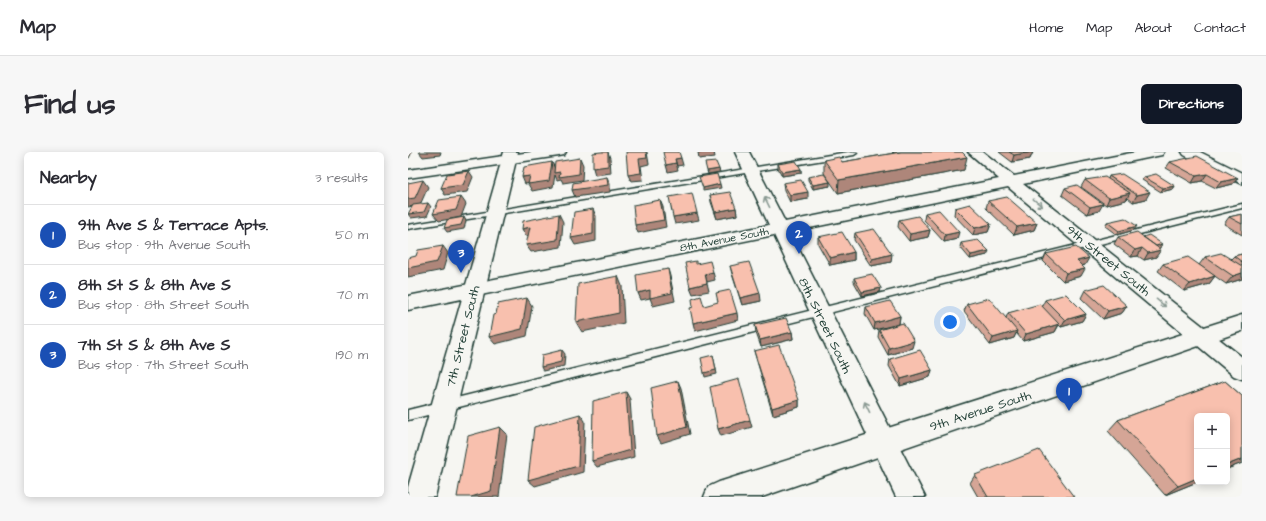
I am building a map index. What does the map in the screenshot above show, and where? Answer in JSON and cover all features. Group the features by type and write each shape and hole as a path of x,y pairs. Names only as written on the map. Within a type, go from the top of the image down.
{"main road":[{"path":"1189,152 1242,179"},
{"path":"1217,152 1242,164"},
{"name":"7th Street South","path":"420,497 510,156"},
{"name":"9th Avenue South","path":"719,497 1242,323"}],"street":[{"path":"408,174 510,156 559,152"},
{"name":"8th Street South","path":"742,152 910,497"},
{"name":"9th Street South","path":"975,152 1203,336 1242,370"},
{"name":"8th Avenue South","path":"408,303 1157,152"}],"lane":[{"path":"408,227 494,212 530,208 854,153"},
{"path":"408,415 1242,206"}],"building":[{"path":"608,152 608,166 593,168 593,153"},
{"path":"626,152 646,152 647,158 639,159 641,173 628,175"},
{"path":"663,152 679,152 681,158 675,159 676,163 666,165"},
{"path":"901,152 962,152 967,157 839,180 824,160 839,157 842,162"},
{"path":"1009,152 1033,152 1014,155"},
{"path":"1197,156 1238,178 1221,182 1207,174 1196,176 1170,162"},
{"path":"580,158 579,174 559,177 560,172 554,173 555,162"},
{"path":"796,161 801,169 782,172 778,164"},
{"path":"552,162 549,181 528,184 530,176 522,177 524,167"},
{"path":"716,162 719,169 707,171 705,163"},
{"path":"469,171 463,185 441,188 447,174"},
{"path":"717,174 720,184 703,188 699,177"},
{"path":"824,174 830,182 813,185 808,177"},
{"path":"1122,174 1150,192 1137,195 1109,176"},
{"path":"1156,174 1175,186 1163,188 1144,177"},
{"path":"607,177 608,185 572,190 573,183"},
{"path":"1105,177 1130,193 1109,198 1085,180"},
{"path":"423,180 415,198 408,199 408,183"},
{"path":"801,180 808,192 790,195 783,183"},
{"path":"1077,185 1103,204 1090,207 1065,188"},
{"path":"730,192 736,208 715,212 710,195"},
{"path":"692,193 697,213 673,217 669,197"},
{"path":"461,197 456,210 433,214 439,200"},
{"path":"1007,197 1037,223 1017,227 988,201"},
{"path":"660,200 664,220 635,225 633,205"},
{"path":"428,203 424,212 408,214 413,205"},
{"path":"970,204 991,224 975,228 955,208"},
{"path":"593,209 593,234 571,238 574,212"},
{"path":"939,210 959,232 945,235 925,213"},
{"path":"559,214 557,240 526,245 530,227 522,229 523,221"},
{"path":"1242,214 1242,224 1229,217"},
{"path":"918,216 930,230 910,234 899,220"},
{"path":"464,217 461,225 444,228 447,220"},
{"path":"1125,218 1137,226 1119,231 1107,222"},
{"path":"874,229 892,254 872,259 855,233"},
{"path":"842,232 854,252 830,258 818,237"},
{"path":"1137,232 1161,250 1148,253 1142,248 1135,250 1118,237"},
{"path":"1149,235 1162,244 1156,246 1143,237"},
{"path":"978,240 989,251 971,255 961,243"},
{"path":"443,246 437,262 408,268 408,258 416,256 418,250"},
{"path":"1076,247 1089,258 1077,261 1085,269 1066,273 1046,254"},
{"path":"1221,253 1242,266 1242,273 1233,276 1205,257"},
{"path":"1242,254 1242,262 1234,256"},
{"path":"1188,257 1215,276 1190,284 1163,264"},
{"path":"696,261 696,264 710,261 713,272 705,274 707,283 690,287 685,263"},
{"path":"749,262 760,293 740,298 730,266"},
{"path":"668,269 672,293 650,298 650,290 638,293 636,275"},
{"path":"872,274 881,288 862,292 854,278"},
{"path":"618,276 619,313 576,322 578,284"},
{"path":"1104,285 1127,306 1108,311 1085,290"},
{"path":"730,290 737,313 693,323 690,308 693,307 692,299 701,296 704,306 718,302 716,293"},
{"path":"1066,294 1086,314 1065,320 1045,300"},
{"path":"527,298 522,329 489,337 493,315 496,314 498,304"},
{"path":"989,298 1017,331 993,338 967,304"},
{"path":"890,301 900,316 875,323 866,307"},
{"path":"1040,304 1059,324 1026,334 1008,313"},
{"path":"786,318 792,332 760,340 755,325"},
{"path":"903,323 914,341 889,348 879,330"},
{"path":"779,345 799,400 772,408 754,351"},
{"path":"562,350 561,362 541,367 542,355"},
{"path":"920,350 932,370 901,379 890,359"},
{"path":"713,355 716,370 704,373 701,358"},
{"path":"739,379 750,420 718,429 710,387"},
{"path":"678,381 687,427 657,436 651,388"},
{"path":"1225,381 1242,396 1242,459 1230,464 1230,413 1194,413 1194,479 1178,486 1118,420"},
{"path":"626,392 630,450 592,461 593,401"},
{"path":"580,414 578,466 528,480 534,427"},
{"path":"500,427 491,491 471,497 457,497 468,436"},
{"path":"1039,450 1074,497 988,497 975,475"}],"place":[{"name":"8th St S & 8th Ave S","path":"799,254"},
{"name":"7th St S & 8th Ave S","path":"461,273"},
{"name":"9th Ave S & Terrace Apts.","path":"1069,411"}]}
